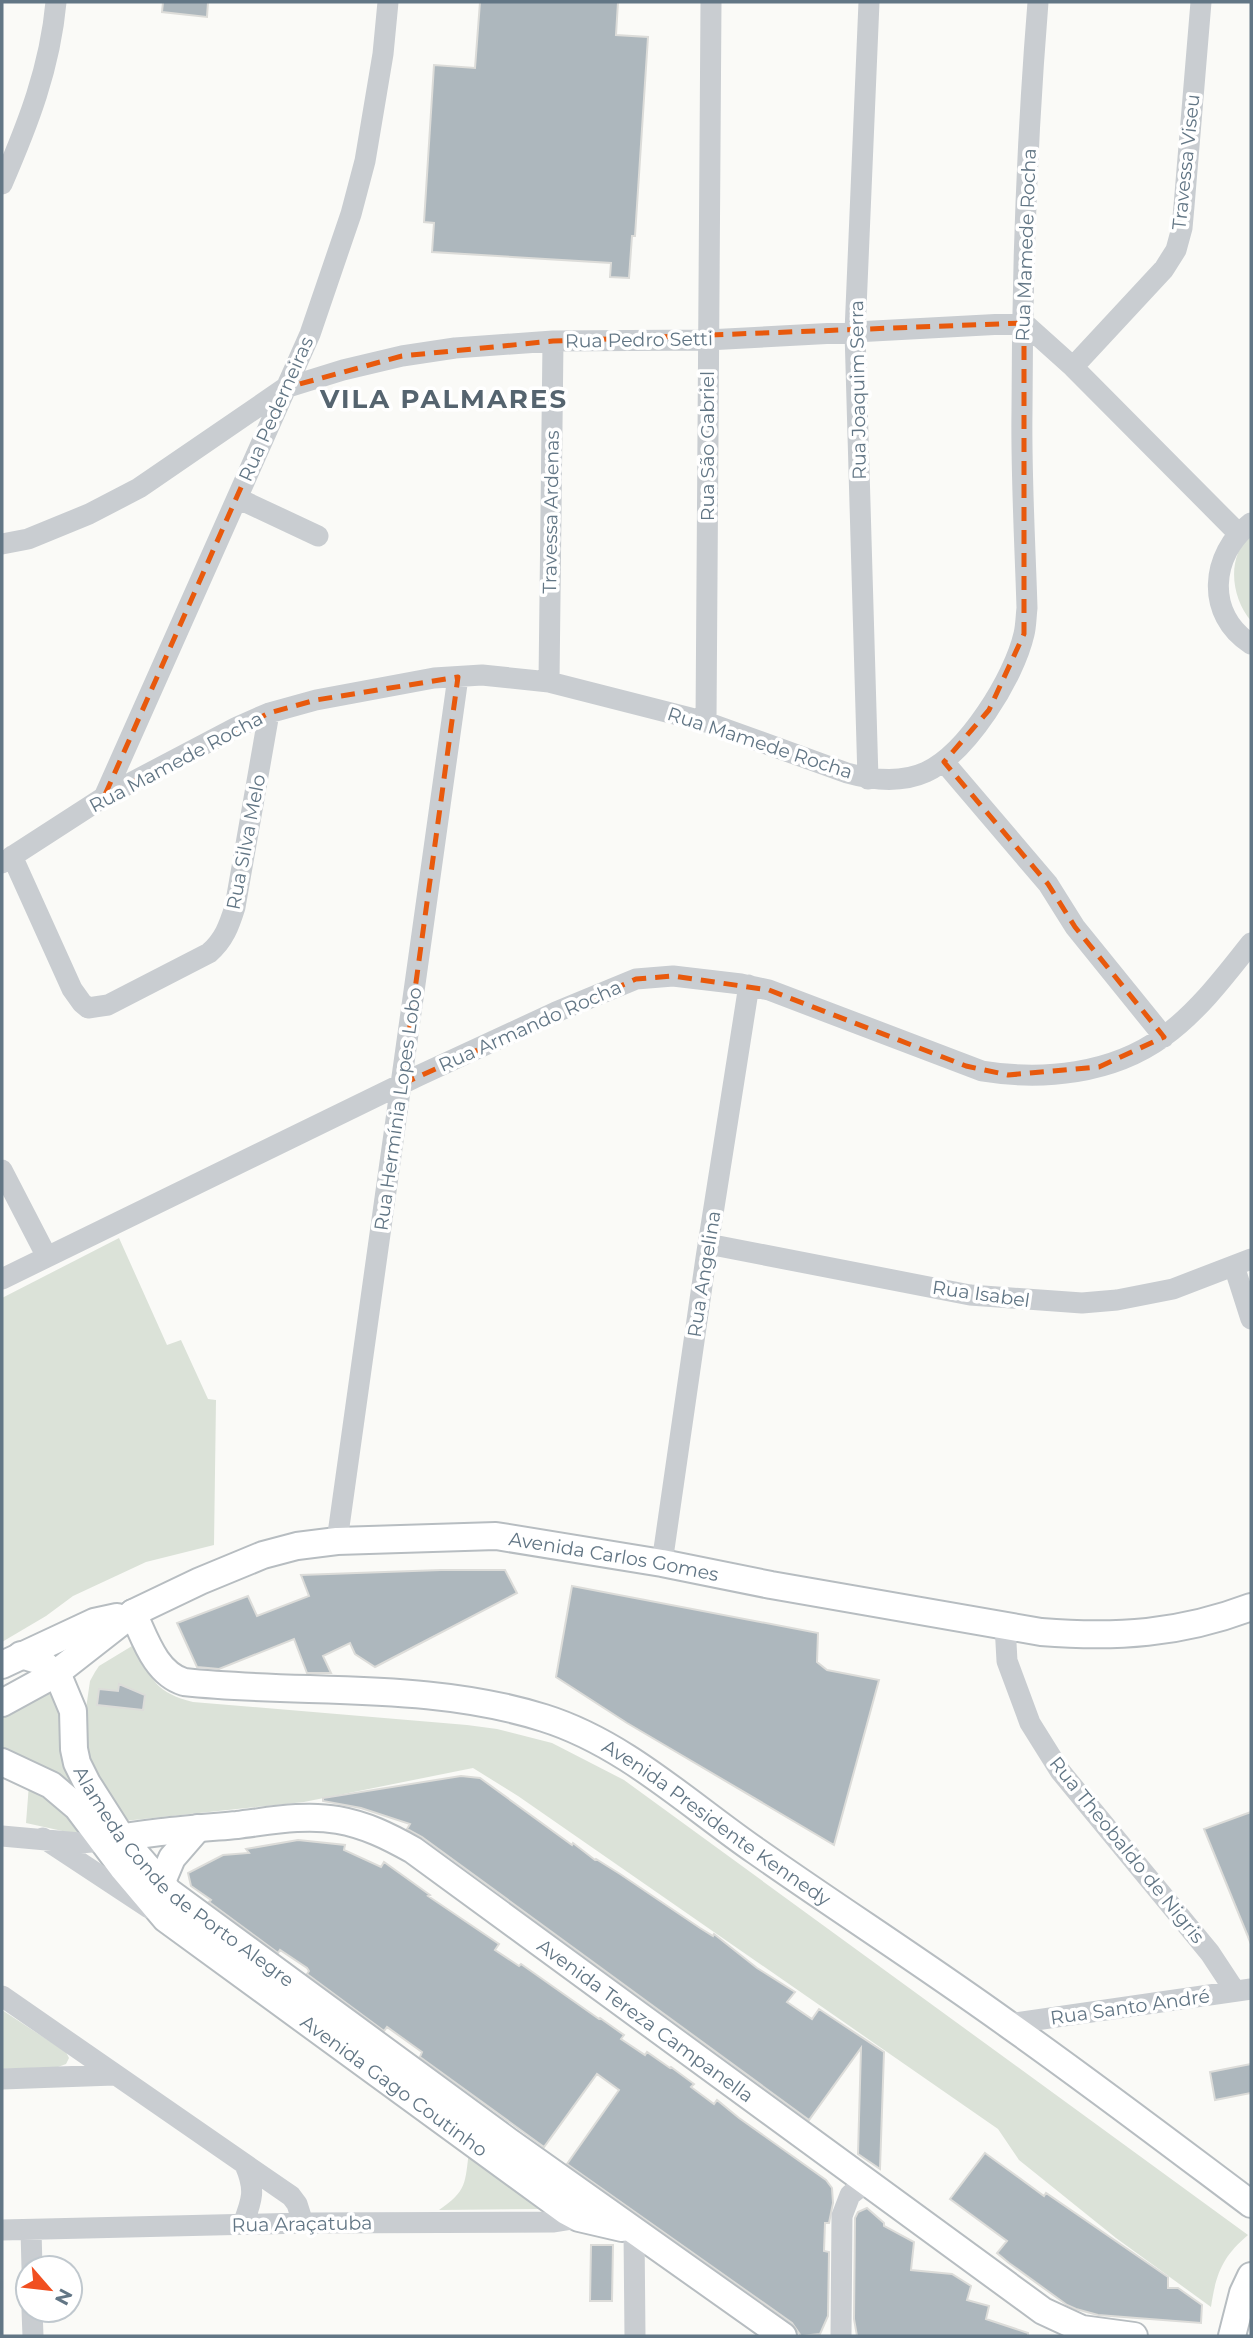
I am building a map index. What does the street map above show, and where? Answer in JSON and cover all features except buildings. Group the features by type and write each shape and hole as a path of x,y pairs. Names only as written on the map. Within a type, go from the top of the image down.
{"main road":[{"name":"Avenida Carlos Gomes","path":"5,1702 55,1674 133,1613 263,1555 337,1541 496,1536 662,1563 771,1585 1041,1632 1081,1636 1152,1633 1224,1617 1251,1607"},
{"path":"11,1660 94,1622 133,1613"},
{"name":"Avenida Presidente Kennedy","path":"133,1613 166,1673 184,1682 458,1698 518,1710 584,1734 640,1766 754,1850 1008,2024 1251,2204"},
{"path":"73,1711 78,1685 98,1639"},
{"path":"11,1660 41,1661 55,1674"},
{"name":"Alameda Conde de Porto Alegre","path":"55,1674 66,1690 73,1711 72,1732 77,1763 112,1839 197,1915 589,2212"},
{"name":"Avenida Gago Coutinho","path":"2,1762 33,1775 64,1795 112,1839 166,1919 589,2212 634,2231"},
{"name":"Avenida Tereza Campanella","path":"112,1839 198,1828 317,1818 361,1825 385,1834 412,1850 1044,2311 1082,2329 1120,2335"},
{"path":"161,1884 172,1857 198,1828"},
{"path":"634,2231 783,2336"},
{"path":"1232,2336 1243,2292 1251,2276"}],"street":[{"path":"2,184 39,93 49,56 56,2"},
{"name":"Rua Pederneiras","path":"104,797 310,334 351,214 365,161 383,54 388,2"},
{"name":"Rua São Gabriel","path":"706,722 711,2"},
{"name":"Rua Joaquim Serra","path":"868,779 855,332 869,2"},
{"name":"Rua Mamede Rocha","path":"7,860 104,797 269,713 316,700 434,677 482,675 549,682 706,722 868,779 896,779 924,773 944,762 989,710 1011,670 1024,634 1027,608 1022,412 1024,270 1038,2"},
{"name":"Travessa Viseu","path":"1073,367 1154,283 1175,250 1182,228 1201,2"},
{"path":"1024,323 1245,528 1225,553 1218,575 1219,598 1227,620 1242,638 1251,644"},
{"name":"Rua Pedro Setti","path":"2,544 28,539 89,514 139,488 285,388 402,356 456,348 553,341 707,340 1024,323"},
{"name":"Travessa Ardenas","path":"549,682 553,341"},
{"path":"237,498 318,536"},
{"name":"Rua Hermínia Lopes Lobo","path":"337,1541 458,677"},
{"name":"Rua Silva Melo","path":"7,860 72,989 88,1008 108,1005 209,953 220,944 235,907 269,713"},
{"path":"944,762 1048,884 1074,927 1164,1037"},
{"name":"Rua Armando Rocha","path":"2,1279 402,1084 556,1012 636,979 673,976 749,985 966,1066 1008,1075 1038,1075 1100,1067 1139,1052 1164,1037 1200,1004 1251,943"},
{"name":"Rua Angelina","path":"662,1563 749,985"},
{"path":"2,1170 47,1257"},
{"name":"Rua Isabel","path":"709,1244 970,1295 1041,1302 1117,1300 1173,1289 1242,1263"},
{"path":"1242,1263 1251,1319"},
{"name":"Rua Theobaldo de Nigris","path":"1005,1625 1007,1661 1011,1674 1030,1723 1060,1771 1243,1990"},
{"path":"2,1836 80,1843 112,1839"},
{"name":"Avenida Gago Coutinho","path":"43,1838 166,1919"},
{"name":"Rua Santo André","path":"1008,2024 1243,1990"},
{"path":"2,1996 291,2196 297,2204 303,2223"},
{"path":"2,2079 114,2075"},
{"path":"243,2224 253,2192 252,2181 244,2165"},
{"path":"841,2336 842,2216 850,2195 866,2182"},
{"name":"Rua Araçatuba","path":"2,2230 303,2223 554,2222 589,2212"},
{"path":"31,2230 32,2254"},
{"path":"634,2231 635,2336"}],"highlighted area":[{"path":"1024,323 1024,634 989,710 944,762 1048,884 1075,927 1164,1037 1099,1067 1008,1075 966,1066 769,990 673,976 636,979 402,1084 458,677 316,700 269,713 104,797 285,388 402,356 553,341"}],"shaded area":[{"path":"1251,534 1251,621 1239,601 1234,577 1238,554"},
{"path":"119,1238 167,1345 181,1340 208,1399 216,1400 214,1545 146,1562 73,1596 46,1616 2,1642 2,1298"},
{"path":"132,1646 136,1648 157,1684 171,1694 193,1702 497,1729 552,1743 624,1780 1248,2235 1226,2259 1215,2285 1211,2307 1116,2238 1019,2160 998,2129 518,1796 473,1768 304,1802 124,1821 87,1758 83,1729 90,1681 95,1672 99,1666"},
{"path":"49,1690 58,1710 63,1748 79,1796 2,1749 2,1714"},
{"path":"29,1784 43,1791 85,1833 26,1823"},
{"path":"2,2010 66,2052 69,2058 66,2064 58,2067 2,2069"},
{"path":"469,2151 542,2209 439,2210 460,2191 467,2171"}],"district":[{"name":"VILA PALMARES","path":"444,399"}]}
